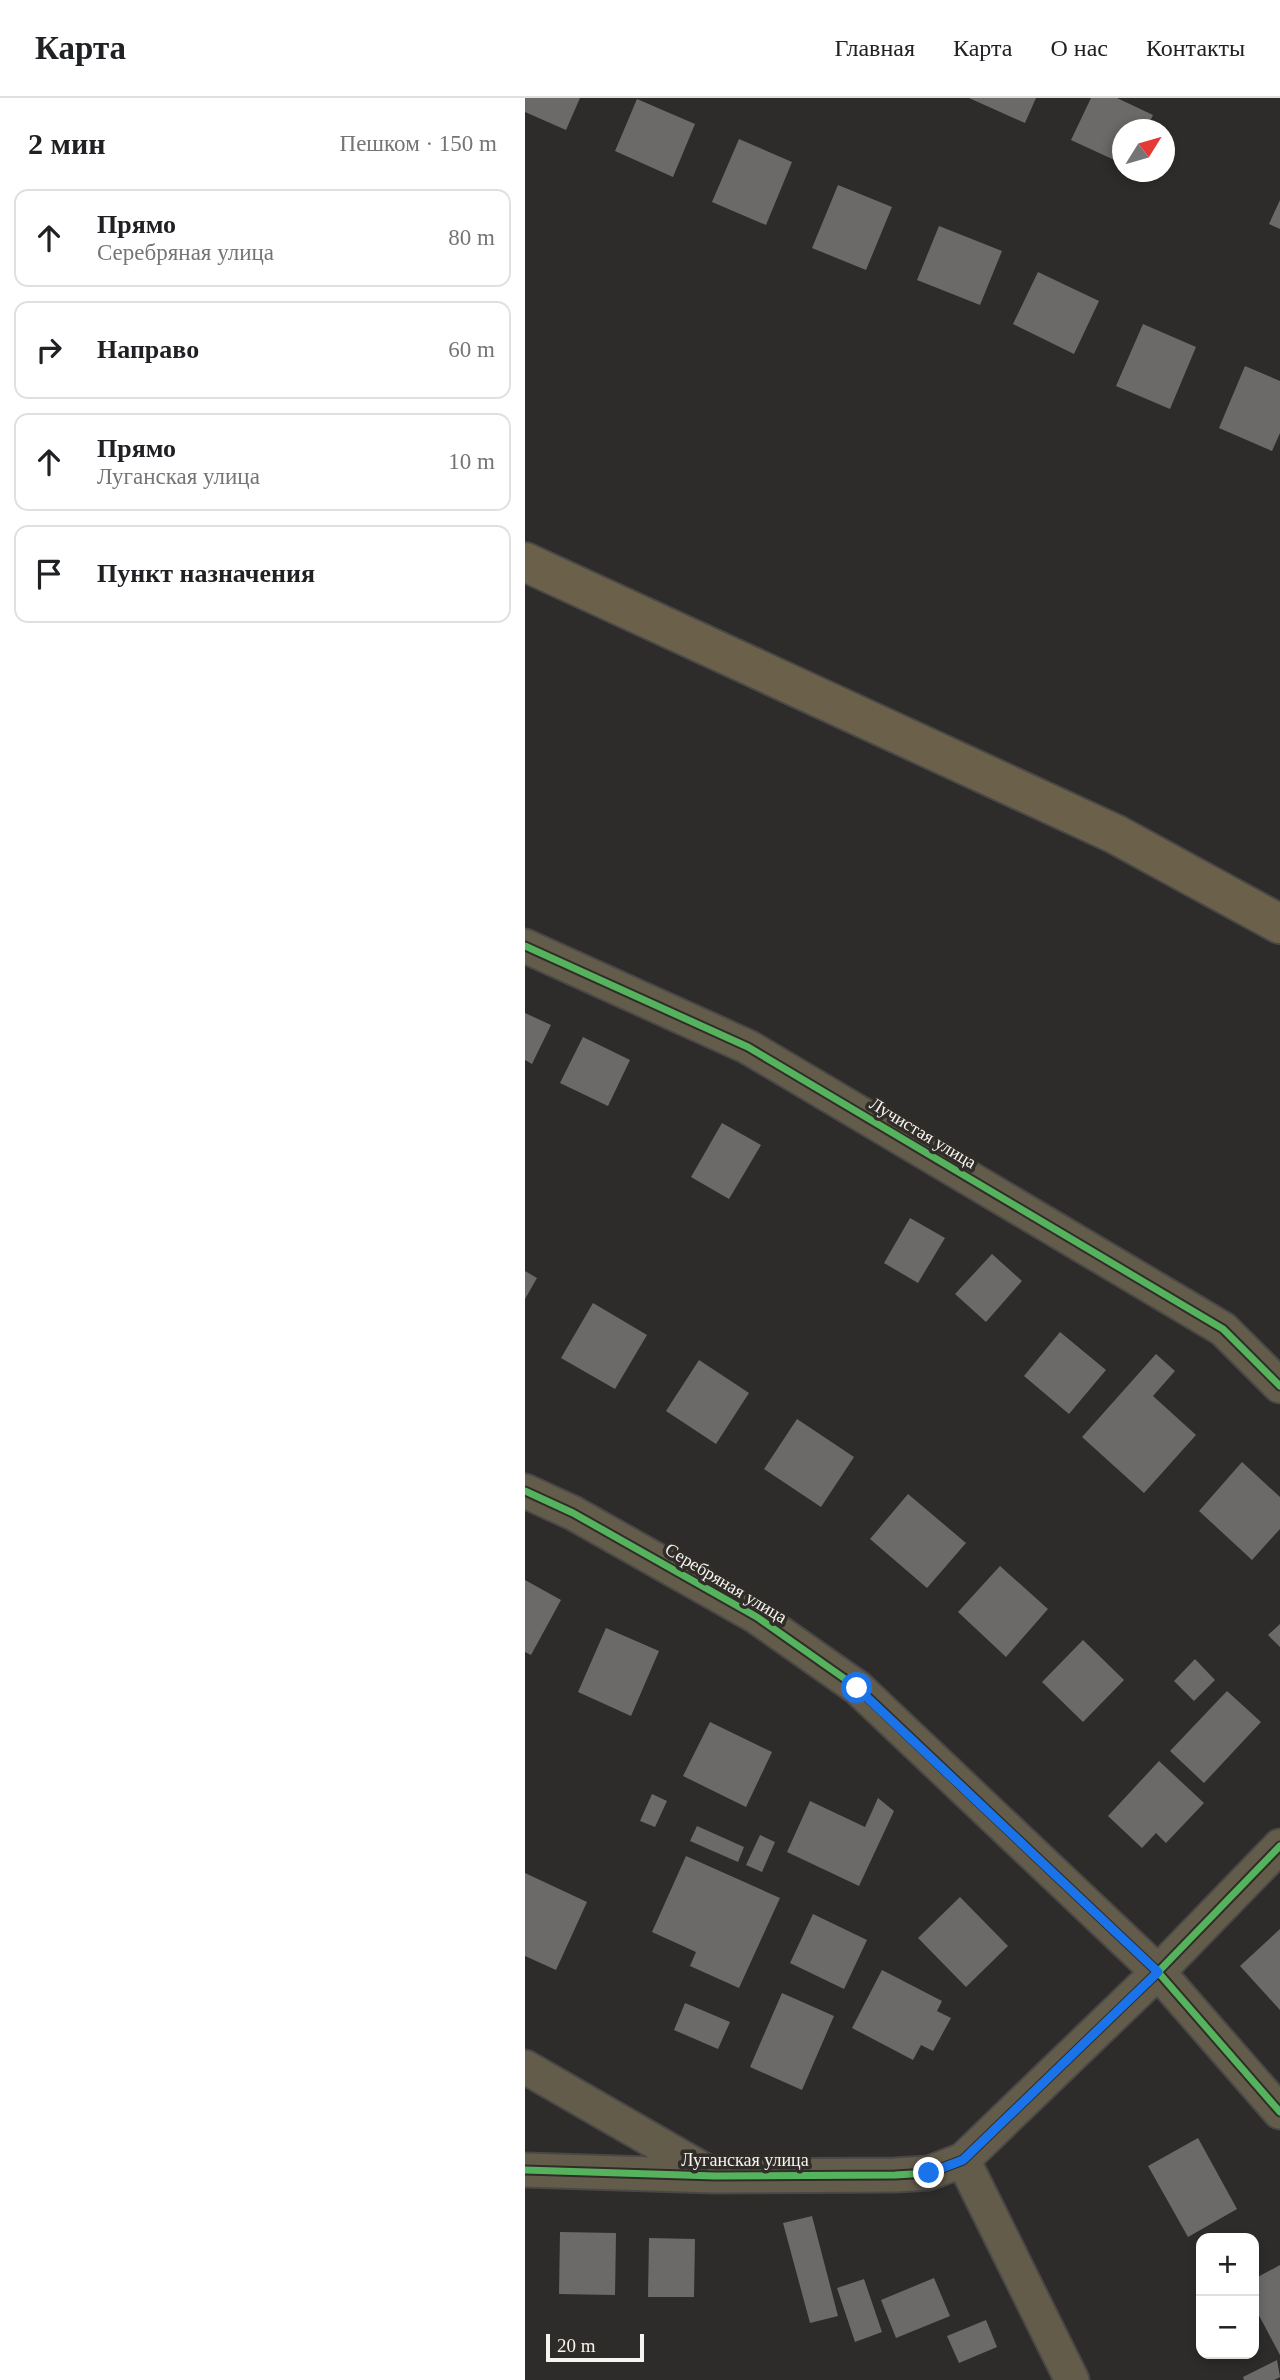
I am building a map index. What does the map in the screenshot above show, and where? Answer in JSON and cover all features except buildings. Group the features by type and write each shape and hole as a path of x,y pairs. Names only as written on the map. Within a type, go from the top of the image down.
{"main road":[{"path":"525,562 1115,834 1280,924"}],"street":[{"name":"Лучистая улица","path":"525,946 748,1047 1223,1329 1280,1385"},
{"name":"Серебряная улица","path":"525,1491 573,1513 757,1617 857,1688 1158,1972 1280,2112"},
{"path":"1072,2380 963,2160 1158,1972 1280,1846"},
{"path":"525,2067 715,2176"},
{"name":"Луганская улица","path":"525,2171 715,2176 929,2173 963,2160"}],"cycle path":[{"path":"525,946 748,1047 1223,1329 1280,1386"},
{"path":"525,1491 573,1513 757,1617 858,1688 1158,1972 1280,2112"},
{"path":"525,2170 715,2176 895,2175 929,2173 963,2160 1158,1972 1280,1846"}],"route":[{"path":"857,1688 1158,1972 963,2160 929,2173"}]}
